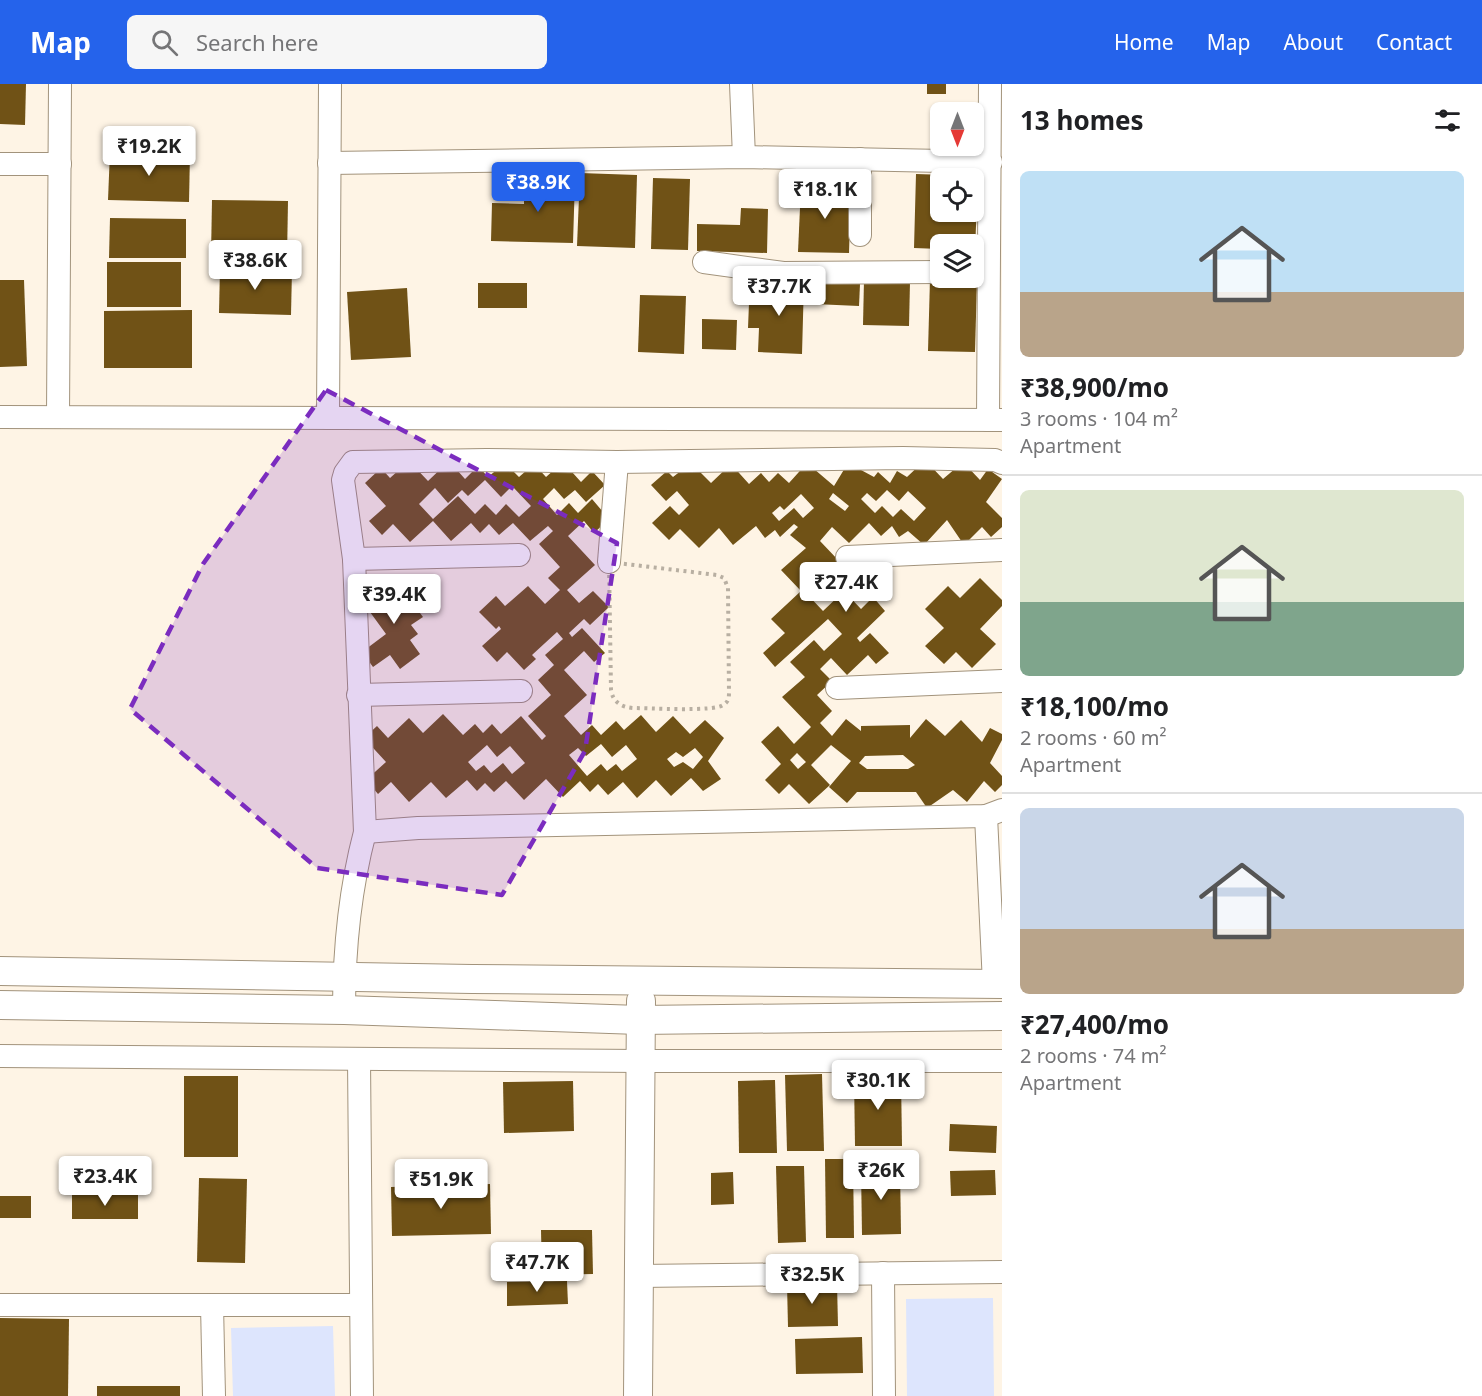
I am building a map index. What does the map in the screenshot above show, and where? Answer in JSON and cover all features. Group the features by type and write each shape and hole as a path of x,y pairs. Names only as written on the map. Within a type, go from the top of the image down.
{"street":[{"path":"58,417 60,84"},
{"path":"328,418 330,84"},
{"path":"741,84 744,157"},
{"path":"984,248 991,162 990,84"},
{"path":"329,163 744,157 991,162"},
{"path":"860,159 860,235"},
{"path":"0,164 60,164"},
{"path":"704,262 783,273 930,272"},
{"path":"0,417 995,420 983,288"},
{"path":"344,1010 344,977 357,865 365,832 354,559 343,480 353,462 487,460 617,462 903,458 995,460 1002,463"},
{"path":"609,562 617,462"},
{"path":"847,557 1002,550"},
{"path":"354,559 519,555"},
{"path":"837,688 1002,681"},
{"path":"358,694 521,691"},
{"path":"0,971 998,984 994,813 418,828 365,832"},
{"path":"638,1396 639,1020 643,981"},
{"path":"0,1005 344,1010 639,1020 1002,1016"},
{"path":"0,1056 640,1061 1002,1061"},
{"path":"359,1059 362,1396"},
{"path":"638,1276 1002,1272"},
{"path":"883,1274 884,1396"},
{"path":"0,1305 361,1305"},
{"path":"212,1305 214,1396"}],"path":[{"path":"609,562 717,575 723,578 728,588 729,699 725,705 710,708 626,708 617,703 610,690 609,562"}],"highlighted area":[{"path":"326,390 617,543 585,751 502,895 317,868 130,709 203,564"}],"shaded area":[{"path":"993,1298 994,1396 907,1396 906,1299"},
{"path":"333,1326 335,1396 233,1396 231,1328"}],"building":[{"path":"0,84 26,84 25,125 0,124"},
{"path":"927,84 946,84 946,94 927,94"},
{"path":"110,151 190,153 189,202 108,200"},
{"path":"580,173 637,175 635,248 577,246"},
{"path":"916,174 930,174 930,222 976,222 976,234 930,234 930,249 914,248"},
{"path":"524,177 575,179 573,243 491,241 492,203 524,204"},
{"path":"653,178 690,179 688,250 651,249"},
{"path":"801,186 851,188 849,253 798,252"},
{"path":"212,200 288,201 287,258 211,256"},
{"path":"741,208 768,209 767,253 697,251 697,224 740,225"},
{"path":"110,218 186,219 186,258 109,258"},
{"path":"107,262 181,262 181,307 107,307"},
{"path":"220,268 292,270 291,315 219,313"},
{"path":"930,279 930,288 977,288 975,352 928,351"},
{"path":"0,280 24,280 27,366 0,367"},
{"path":"761,280 804,281 802,354 758,352 759,328 748,328 749,303 760,304"},
{"path":"864,280 910,282 909,326 863,325"},
{"path":"815,281 860,284 859,306 814,304"},
{"path":"478,283 527,283 527,308 478,308"},
{"path":"407,288 411,357 351,360 347,292"},
{"path":"640,295 686,296 684,354 638,352"},
{"path":"192,310 192,368 104,368 104,311"},
{"path":"702,319 737,320 736,350 702,349"},
{"path":"925,460 943,479 963,462 980,480 988,469 1002,479 986,502 1002,518 1002,527 991,537 982,527 964,545 947,520 924,545 908,531 899,537 892,526 881,536 869,523 849,543 832,527 820,541 839,561 806,593 823,611 844,591 861,609 873,597 885,611 857,638 860,642 870,633 889,653 876,664 868,655 847,675 831,658 820,669 832,681 817,695 832,711 820,723 832,736 846,719 861,731 861,726 910,725 910,738 926,719 945,736 961,720 982,742 990,728 1002,734 1002,740 990,763 1002,776 1002,785 995,792 984,781 967,802 953,790 927,808 916,792 857,792 847,803 829,787 851,761 831,745 811,765 830,785 809,804 789,784 779,794 765,780 781,764 761,742 778,726 794,744 811,727 782,697 805,677 790,662 814,640 824,651 842,634 828,619 775,667 763,653 785,633 771,619 801,591 781,570 806,548 790,535 798,527 794,524 780,537 775,530 765,538 756,526 733,545 719,528 699,548 680,529 669,540 652,523 670,506 679,515 689,505 677,491 666,501 651,485 667,471 673,477 691,463 711,483 731,464 749,484 761,473 769,482 778,473 789,483 807,463 834,486 848,463 874,477 878,472 890,483 897,471 907,477","holes":["887,490 899,501 908,491 926,508 914,521 901,509 893,517 882,506 875,513 861,499 867,493 876,501","833,493 849,506 845,511 829,499","801,494 814,508 803,518 794,508 779,521 772,513 780,506 784,510","797,753 806,762 798,769 790,760","903,755 915,765 908,769 867,769 859,763 865,756"]},
{"path":"409,461 428,481 449,461 465,479 478,466 488,477 505,463 519,477 534,464 546,477 563,462 581,482 592,471 605,485 586,502 575,490 564,499 554,488 543,499 557,515 569,503 578,513 592,499 609,519 594,533 584,521 568,536 595,565 567,590 579,603 593,591 609,607 590,625 584,619 569,633 572,637 582,628 605,653 594,662 584,651 564,670 587,695 564,716 581,735 592,725 601,735 616,721 624,730 641,715 656,732 673,716 690,734 705,720 724,738 708,761 721,779 703,791 691,778 671,796 656,780 637,798 623,782 608,795 598,784 590,792 580,781 563,797 546,779 524,800 506,781 494,792 485,783 477,791 467,780 446,798 431,782 409,802 391,782 378,794 366,780 386,762 364,738 377,726 388,738 409,718 423,733 443,714 463,735 475,724 483,733 492,724 501,734 521,716 542,740 546,736 528,716 551,695 538,680 554,665 545,655 563,639 557,632 532,655 536,659 524,670 507,652 497,662 482,646 501,629 499,626 496,629 479,612 496,596 505,606 528,586 545,604 560,590 548,578 560,567 539,544 553,531 548,526 530,541 513,523 499,535 489,524 480,533 471,523 451,541 433,521 410,542 393,524 382,535 369,521 386,506 365,483 381,468 390,478","holes":["485,480 501,497 512,486 531,506 519,517 506,504 496,515 485,504 475,514 458,496 433,519 419,504 435,488 448,503 462,490 468,496","601,744 612,757 626,745 637,759 622,771 616,764 607,771 601,764 587,776 569,755 578,748 586,756","487,745 497,757 510,746 525,763 512,774 503,763 491,773 484,765 476,771 468,762","695,748 703,757 693,769 683,762 674,767 667,759 676,752 683,757"]},
{"path":"980,578 1002,600 1002,606 980,629 996,644 972,668 956,652 944,664 925,646 944,628 925,609 948,586 960,598"},
{"path":"414,581 423,592 411,601 423,617 411,625 418,634 410,640 420,654 400,669 390,655 373,667 362,652 386,634 362,601 383,586 392,598"},
{"path":"822,1074 824,1151 787,1151 785,1075"},
{"path":"184,1076 238,1076 238,1157 184,1157"},
{"path":"901,1076 902,1146 855,1146 854,1077"},
{"path":"775,1080 777,1153 739,1153 738,1081"},
{"path":"573,1081 574,1131 504,1133 503,1082"},
{"path":"950,1124 997,1126 996,1153 949,1151"},
{"path":"825,1159 853,1159 854,1238 826,1238"},
{"path":"776,1166 804,1166 806,1242 778,1243"},
{"path":"900,1167 901,1234 862,1235 861,1168"},
{"path":"995,1170 996,1195 951,1196 950,1171"},
{"path":"733,1172 734,1204 711,1205 711,1173"},
{"path":"199,1178 247,1179 245,1263 197,1262"},
{"path":"490,1184 491,1234 392,1236 391,1187"},
{"path":"72,1195 138,1195 138,1219 72,1219"},
{"path":"0,1196 31,1196 31,1218 0,1218"},
{"path":"541,1230 592,1230 593,1274 542,1275"},
{"path":"567,1281 568,1304 507,1306 507,1282"},
{"path":"837,1283 838,1326 788,1327 787,1284"},
{"path":"0,1318 69,1319 68,1396 0,1396"},
{"path":"862,1337 863,1373 796,1374 795,1339"},
{"path":"97,1386 180,1386 180,1396 97,1396"}]}
